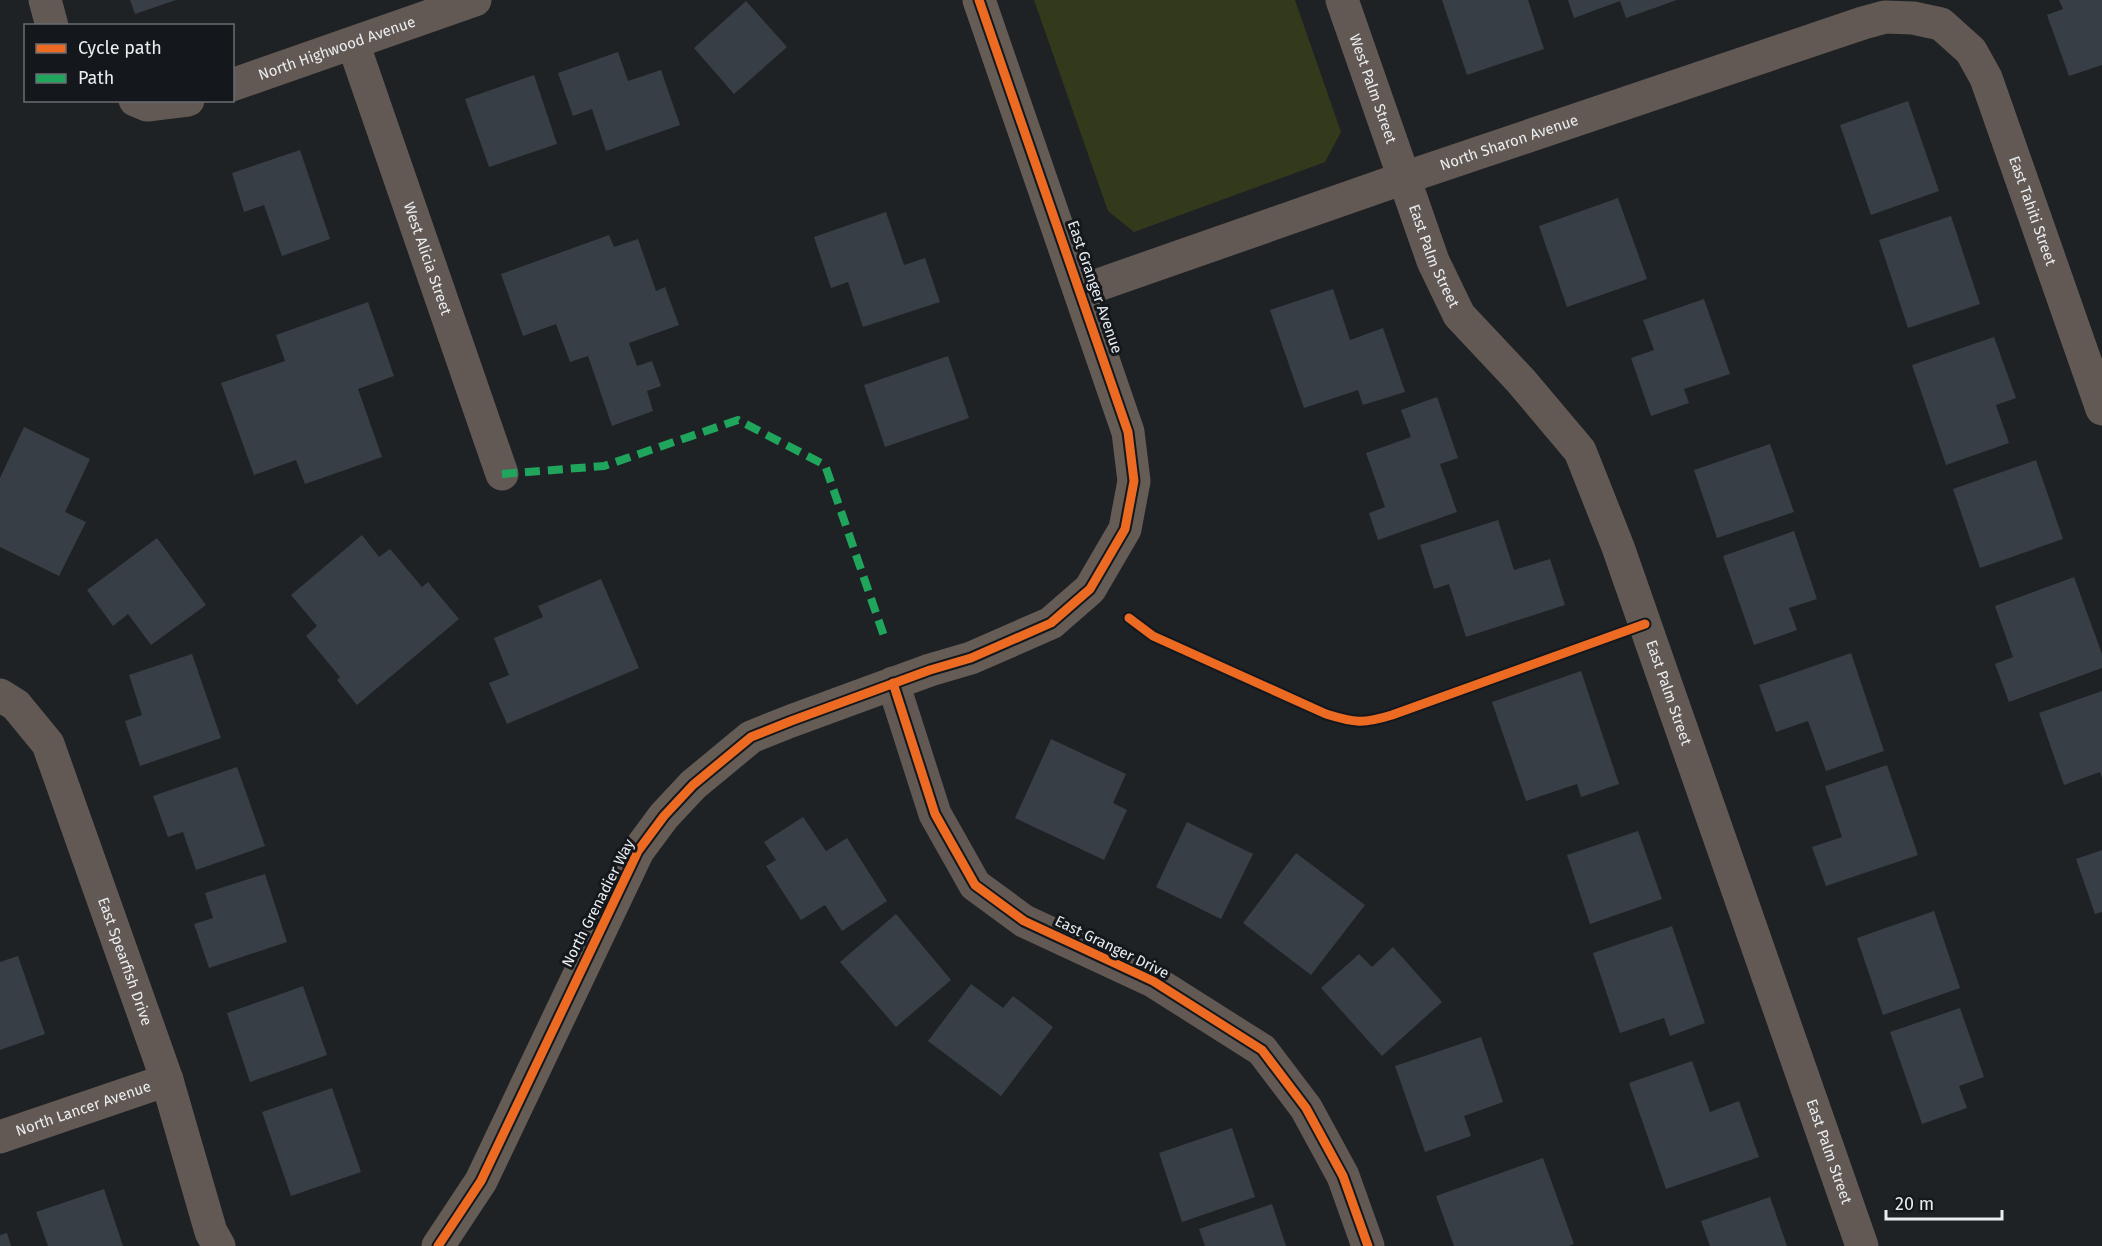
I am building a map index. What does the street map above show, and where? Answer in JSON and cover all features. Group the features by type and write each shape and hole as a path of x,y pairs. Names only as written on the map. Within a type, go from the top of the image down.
{"street":[{"path":"45,0 51,24"},
{"name":"North Highwood Avenue","path":"234,84 475,0"},
{"name":"East Granger Avenue","path":"979,0 1128,432 1134,481 1125,529"},
{"name":"West Palm Street","path":"1342,0 1404,178"},
{"name":"North Sharon Avenue","path":"1081,291 1404,178 1863,23 1885,17 1913,18 1941,24"},
{"name":"East Tahiti Street","path":"1941,24 1971,51 1986,78 2102,409"},
{"name":"West Alicia Street","path":"353,43 502,474"},
{"path":"140,102 147,105 172,102"},
{"name":"East Palm Street","path":"1404,178 1433,261 1459,315 1521,381 1580,452 1618,547 1862,1246"},
{"name":"North Grenadier Way","path":"438,1246 481,1181 638,851 664,816 693,785 751,737 893,683 971,658 1051,623 1090,589 1125,529"},
{"name":"East Granger Drive","path":"893,683 935,814 975,885 1024,921 1153,981 1262,1050 1306,1108 1343,1176 1368,1246"},
{"name":"East Spearfish Drive","path":"0,695 16,705 48,744 167,1080 211,1232 219,1246"},
{"name":"North Lancer Avenue","path":"0,1137 167,1080"}],"path":[{"path":"1129,618 1153,636 1326,714 1351,722 1372,721 1392,715 1645,624"}],"green space":[{"path":"1034,0 1295,0 1341,132 1325,162 1134,232 1108,211"}],"building":[{"path":"130,0 176,0 135,14"},
{"path":"1442,0 1528,0 1544,49 1467,75"},
{"path":"1568,0 1677,0 1626,18 1620,1 1574,18"},
{"path":"2059,0 2102,0 2102,65 2069,76 2047,15 2063,9"},
{"path":"746,1 787,47 734,94 694,48"},
{"path":"618,52 628,81 661,70 680,125 606,151 592,109 573,116 558,73"},
{"path":"534,75 557,144 489,167 465,99"},
{"path":"1908,101 1939,191 1871,215 1840,125"},
{"path":"300,150 330,239 282,256 264,205 244,212 232,173"},
{"path":"1618,198 1647,279 1567,307 1539,226"},
{"path":"886,212 904,265 925,258 940,302 863,327 848,282 831,288 814,237"},
{"path":"1951,216 1980,304 1908,328 1879,240"},
{"path":"609,235 614,247 638,239 656,291 665,287 679,325 629,343 637,366 652,361 661,386 647,391 653,411 612,426 588,356 570,362 556,324 523,336 501,274"},
{"path":"1333,289 1350,340 1383,328 1405,392 1363,405 1358,390 1304,408 1270,310"},
{"path":"1704,299 1730,374 1684,389 1689,403 1651,416 1631,358 1654,350 1643,320"},
{"path":"368,302 394,376 358,389 382,457 305,484 296,460 254,475 221,383 285,361 276,335"},
{"path":"1994,337 2016,398 1996,405 2009,443 1946,465 1912,365"},
{"path":"948,356 969,418 885,447 864,385"},
{"path":"1437,397 1458,458 1440,464 1457,512 1378,540 1369,513 1385,507 1366,453 1411,437 1401,410"},
{"path":"24,427 90,459 65,512 86,522 59,576 0,547 0,478"},
{"path":"1770,444 1794,512 1717,538 1694,470"},
{"path":"2036,460 2063,539 1980,568 1953,489"},
{"path":"1498,520 1514,570 1550,559 1565,605 1466,637 1449,584 1434,589 1420,545"},
{"path":"1794,531 1817,599 1789,608 1797,630 1754,645 1723,556"},
{"path":"362,535 379,557 390,549 422,587 428,582 459,619 357,705 337,680 340,677 306,636 317,626 291,595"},
{"path":"157,538 206,605 151,645 128,614 113,626 87,590"},
{"path":"2074,577 2102,654 2102,668 2009,702 1995,664 2013,657 1995,606"},
{"path":"601,579 639,668 507,724 489,683 509,675 494,638 543,617 538,606"},
{"path":"1851,653 1884,751 1826,771 1808,721 1776,732 1759,685"},
{"path":"192,654 221,738 140,766 125,721 142,715 129,675"},
{"path":"1581,671 1619,784 1581,797 1577,784 1526,801 1492,702"},
{"path":"2102,691 2102,778 2100,772 2064,785 2039,713"},
{"path":"1051,739 1126,774 1113,803 1127,810 1104,860 1015,818"},
{"path":"1887,765 1918,855 1826,886 1812,847 1842,837 1825,786"},
{"path":"237,767 265,846 196,870 183,832 168,837 153,796"},
{"path":"803,817 826,851 847,838 887,901 842,931 825,905 801,920 766,866 776,860 764,842"},
{"path":"1187,822 1253,854 1221,919 1156,887"},
{"path":"1638,831 1662,899 1590,924 1567,855"},
{"path":"2102,850 2102,912 2095,914 2076,859"},
{"path":"1296,853 1365,905 1311,975 1243,923"},
{"path":"265,874 287,942 209,968 194,924 213,918 205,893"},
{"path":"1934,911 1960,988 1883,1015 1857,938"},
{"path":"896,914 951,980 896,1027 840,962"},
{"path":"1672,926 1705,1023 1670,1036 1664,1018 1620,1033 1593,953"},
{"path":"1393,947 1442,1002 1382,1056 1321,988 1359,954 1372,967"},
{"path":"18,956 45,1034 0,1050 0,962"},
{"path":"971,984 1003,1008 1013,996 1053,1027 1001,1096 928,1041"},
{"path":"303,986 327,1055 250,1082 227,1013"},
{"path":"1960,1008 1984,1077 1959,1086 1967,1108 1922,1124 1890,1032"},
{"path":"1481,1037 1503,1102 1464,1116 1471,1136 1425,1152 1395,1066"},
{"path":"1692,1061 1710,1112 1739,1101 1759,1157 1666,1189 1629,1083"},
{"path":"332,1088 361,1172 291,1196 262,1112"},
{"path":"1232,1128 1255,1197 1182,1222 1159,1153"},
{"path":"1543,1158 1574,1244 1569,1246 1454,1246 1436,1196"},
{"path":"104,1189 123,1246 48,1246 36,1212"},
{"path":"1770,1197 1787,1246 1710,1246 1701,1221"},
{"path":"1272,1204 1286,1246 1205,1246 1199,1229"},
{"path":"7,1233 11,1246 0,1246 0,1235"}],"marked path":[{"path":"502,474 604,466 738,420 825,465 885,639"}],"cycle path":[{"path":"438,1246 481,1181 638,851 664,816 693,785 751,737 930,670 971,658 1051,623 1090,589 1125,529 1134,481 1128,432 979,0"},
{"path":"1129,618 1153,636 1326,714 1359,721 1392,715 1645,624"},
{"path":"893,683 935,814 975,885 1024,921 1153,981 1262,1050 1306,1108 1343,1176 1368,1246"}]}
